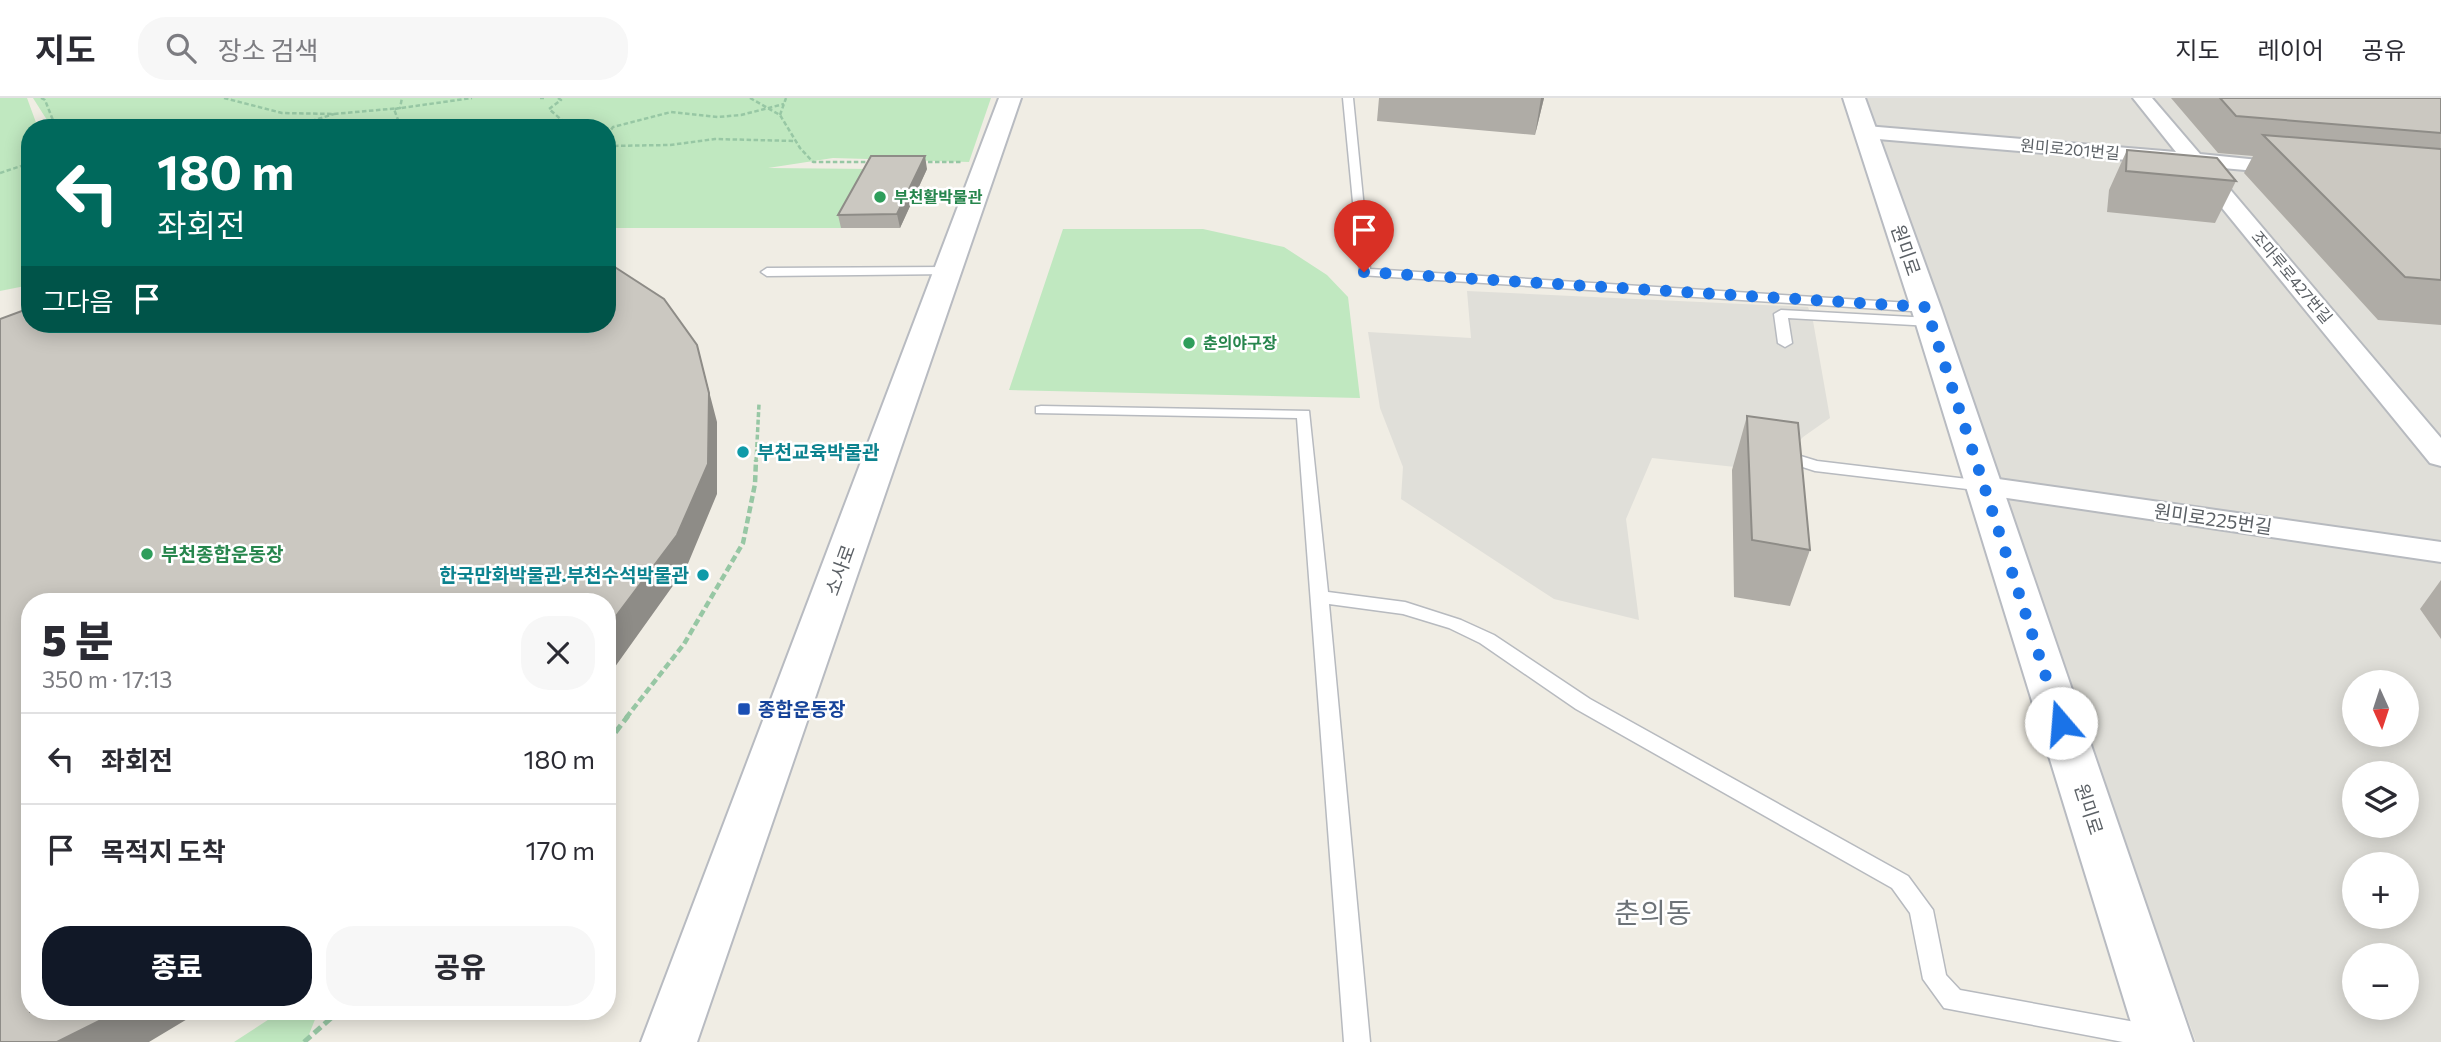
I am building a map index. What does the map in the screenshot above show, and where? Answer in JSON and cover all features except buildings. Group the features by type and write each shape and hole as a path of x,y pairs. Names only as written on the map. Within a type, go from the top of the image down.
{"street":[{"name":"소사로","path":"669,1042 1010,98"},
{"name":"원미로","path":"1854,98 1928,315 2165,1040"},
{"name":"조마루로427번길","path":"2142,98 2441,457"},
{"name":"원미로201번길","path":"1866,132 2317,170"},
{"name":"원미로225번길","path":"1984,486 2441,552"}],"lane":[{"path":"1348,98 1364,272 1928,315"},
{"path":"767,272 948,271"},
{"path":"1785,343 1781,314 1928,315"},
{"path":"1041,410 1304,414 1357,1042"},
{"path":"1770,452 1815,466 1984,486"},
{"path":"1318,597 1405,608 1477,634 1583,704 1900,882 1920,910 1935,979 1953,1000 2165,1040"}],"path":[{"path":"41,98 45,100 52,119"},
{"path":"224,98 282,113 334,114 400,108"},
{"path":"400,108 402,98"},
{"path":"398,119 394,109 472,98"},
{"path":"558,98 561,100 549,109 561,119"},
{"path":"750,98 780,115 795,141 813,162 878,162"},
{"path":"780,115 786,98"},
{"path":"616,126 671,112 718,117 741,115 784,104"},
{"path":"318,119 334,114"},
{"path":"616,146 670,145 715,139 795,141"},
{"path":"917,162 988,162"},
{"path":"0,173 21,166"},
{"path":"616,732 684,645 743,543 755,484 759,404"},
{"path":"304,1042 329,1020"}],"shaded area":[{"path":"1866,98 2441,98 2441,1042 2196,1042 2065,684"},
{"path":"1467,291 1808,307 1813,321 1830,418 1803,437 1772,471 1652,458 1626,519 1639,620 1554,599 1401,499 1403,467 1380,408 1368,332 1471,338"}],"green space":[{"path":"0,98 27,98 35,119 21,119 21,287 0,291"},
{"path":"33,98 991,98 969,162 833,158 768,168 873,169 841,228 616,228 616,119 46,119"},
{"name":"춘의야구장","path":"1063,229 1203,229 1284,247 1327,275 1348,297 1360,398 1009,390"},
{"path":"268,1020 315,1020 306,1042 234,1042"}],"place":[{"name":"부천활박물관","path":"880,197"},
{"name":"춘의야구장","path":"1189,343"},
{"name":"부천교육박물관","path":"743,452"},
{"name":"부천종합운동장","path":"147,554"},
{"name":"한국만화박물관.부천수석박물관","path":"703,575"},
{"name":"종합운동장","path":"744,709"}],"district":[{"name":"춘의동","path":"1653,913"}],"route":[{"path":"1364,272 1926,307 2061,723"}]}
